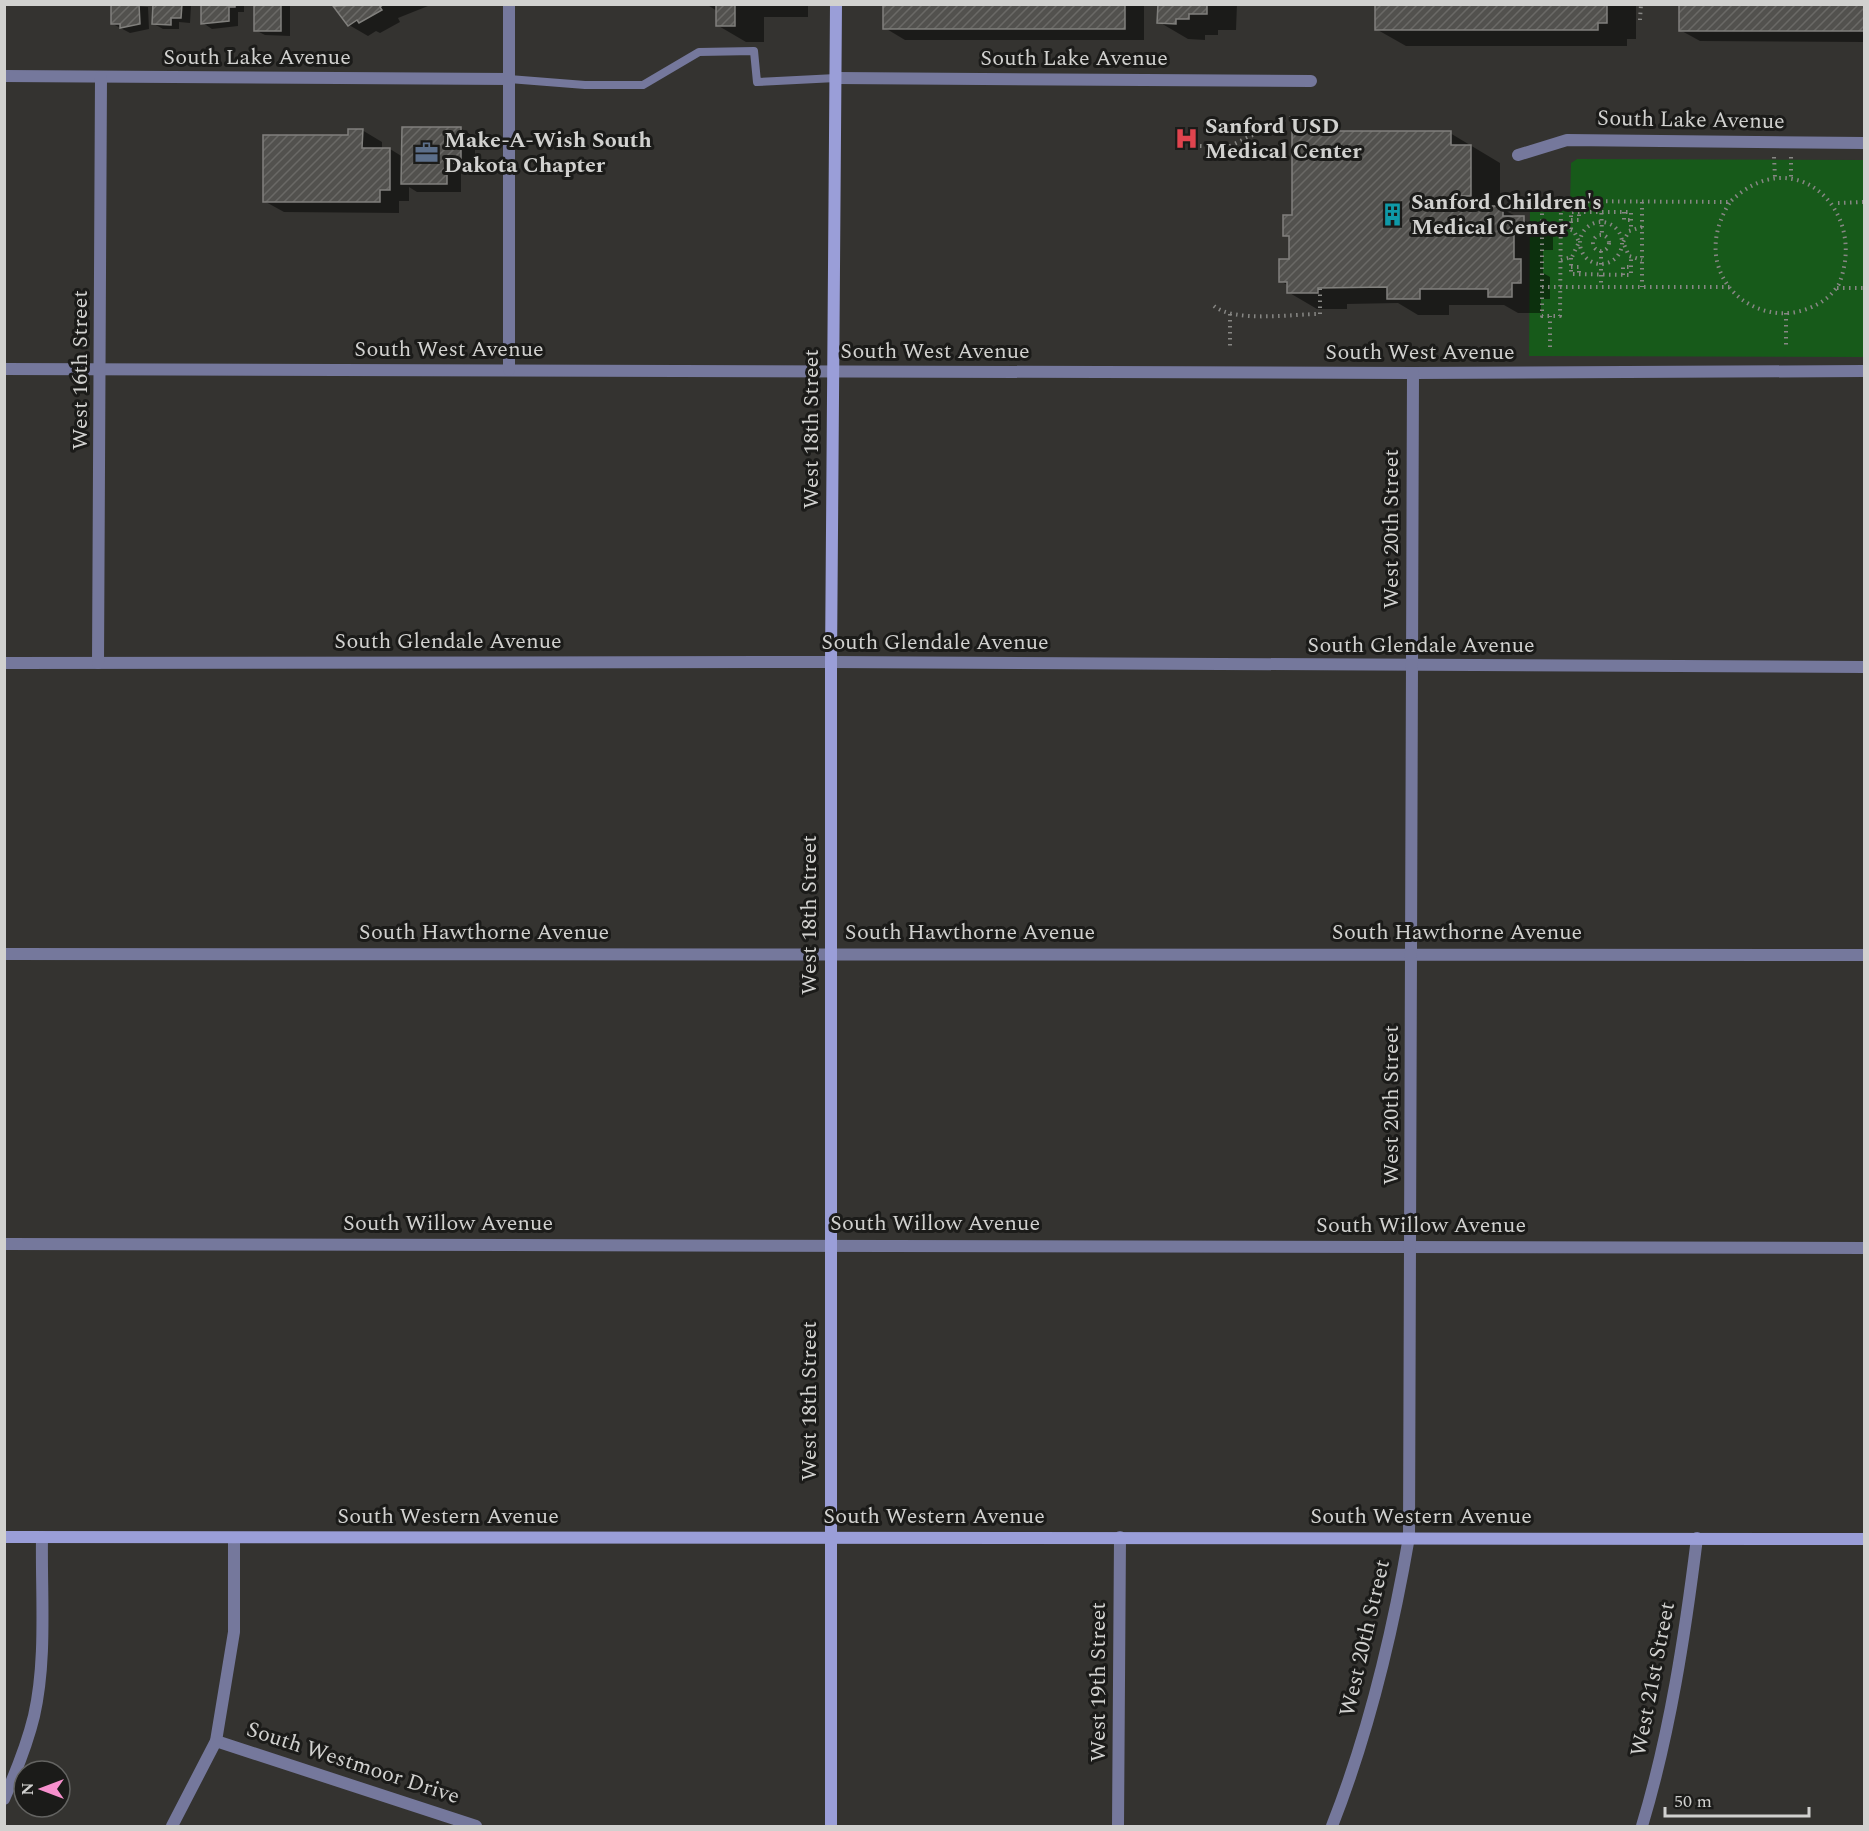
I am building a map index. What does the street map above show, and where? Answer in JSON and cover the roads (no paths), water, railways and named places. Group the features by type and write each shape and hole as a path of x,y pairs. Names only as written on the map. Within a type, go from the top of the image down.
{"street":[{"path":"509,4 509,370"},
{"name":"West 18th Street","path":"831,1827 830,953 836,4"},
{"name":"South Lake Avenue","path":"4,76 509,79"},
{"name":"West 16th Street","path":"98,663 101,368 100,77"},
{"name":"South Lake Avenue","path":"836,78 1311,81"},
{"name":"South Lake Avenue","path":"1518,155 1567,140 1864,143"},
{"name":"South West Avenue","path":"4,369 1413,373 1864,371"},
{"name":"West 20th Street","path":"1332,1827 1355,1768 1389,1642 1409,1537 1412,1246 1413,373"},
{"name":"South Glendale Avenue","path":"4,663 831,662 1864,667"},
{"name":"South Hawthorne Avenue","path":"4,954 1864,955"},
{"name":"South Willow Avenue","path":"4,1244 1864,1248"},
{"name":"South Western Avenue","path":"4,1537 1864,1539"},
{"path":"4,1799 22,1757 34,1715 40,1670 42,1537"},
{"name":"West 19th Street","path":"1118,1827 1120,1537"},
{"path":"172,1827 216,1741 234,1632 234,1538"},
{"name":"West 21st Street","path":"1642,1827 1672,1703 1686,1625 1697,1538"},
{"name":"South Westmoor Drive","path":"216,1741 476,1827"}],"lane":[{"path":"509,79 585,86 643,85 699,52 754,51 757,82 836,78"}],"place":[{"name":"Sanford USD Medical Center","path":"1187,139"},
{"name":"Make-A-Wish South Dakota Chapter","path":"426,153"},
{"name":"Sanford Children's Medical Center","path":"1393,215"}]}
